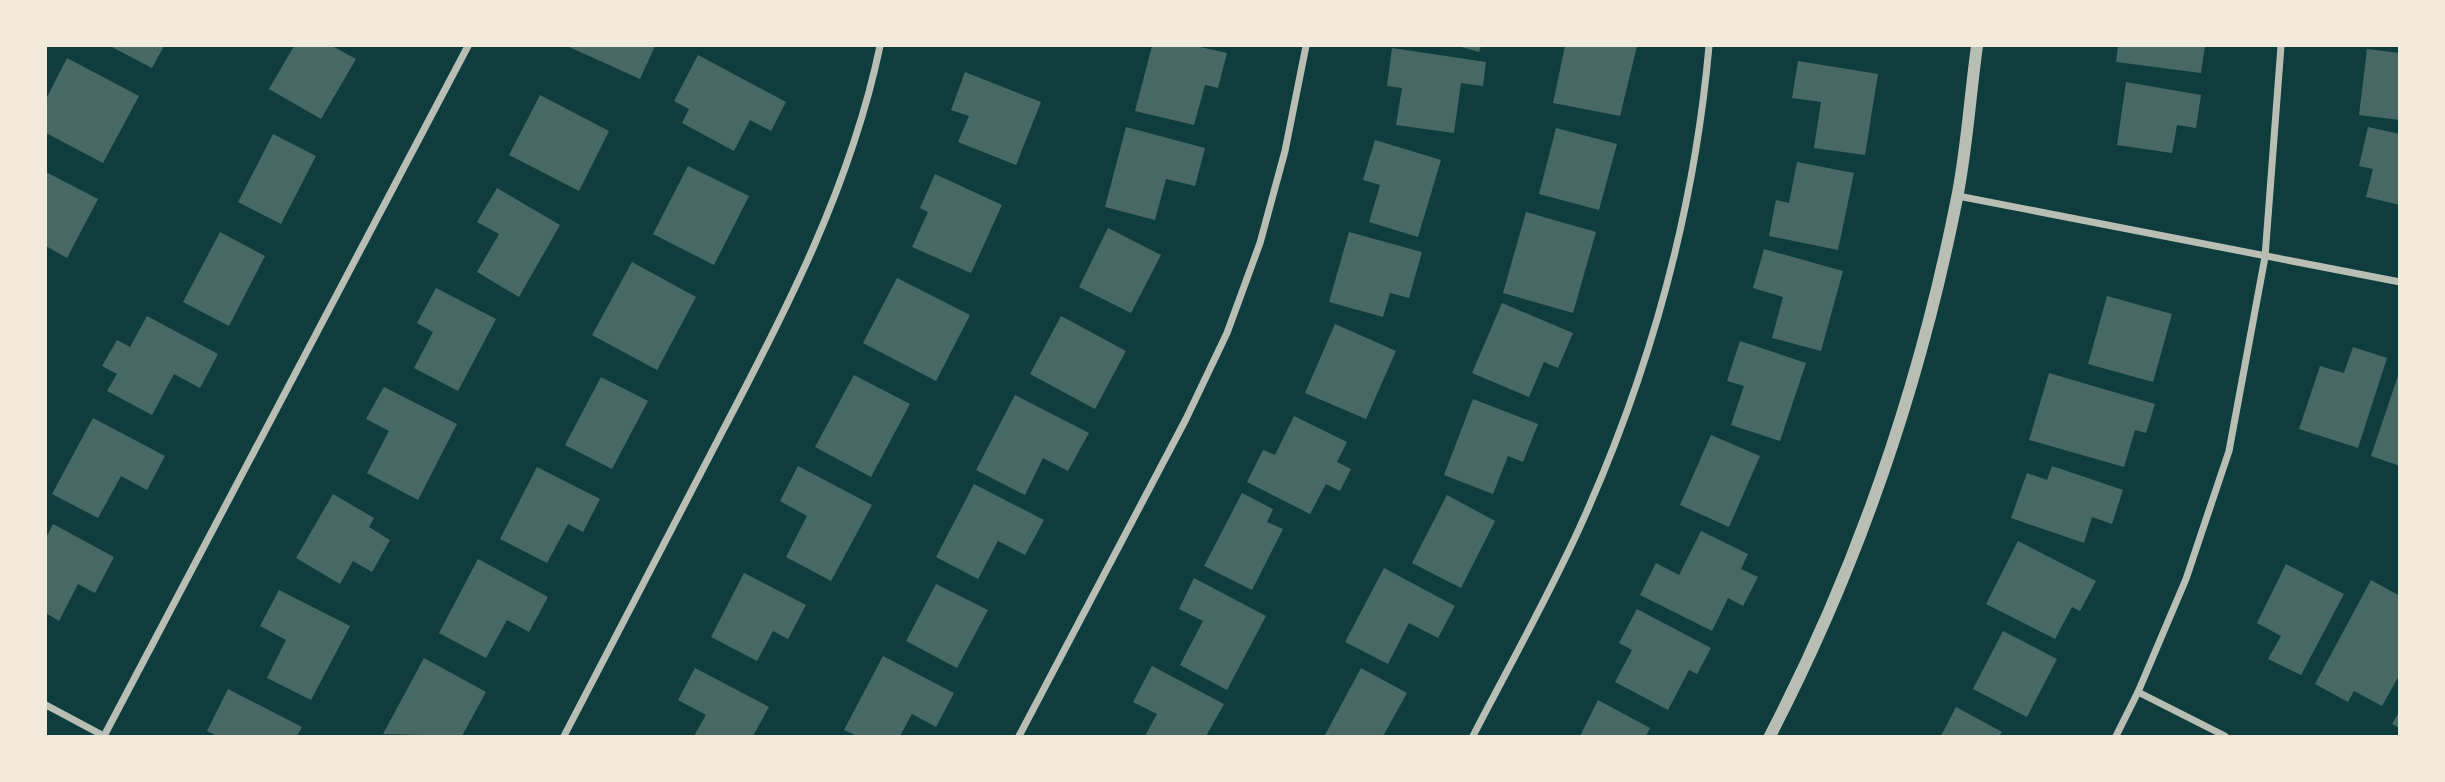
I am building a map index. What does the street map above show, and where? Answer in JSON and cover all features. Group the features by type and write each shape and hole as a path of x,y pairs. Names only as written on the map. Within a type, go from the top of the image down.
{"street":[{"path":"46,705 104,736 468,46"},
{"path":"564,737 777,327 816,243 850,157 880,46"},
{"path":"1019,737 1186,419 1227,333 1260,243 1285,151 1306,46"},
{"path":"1473,737 1579,530 1626,416 1665,298 1693,178 1709,46"},
{"path":"1770,737 1797,684 1864,531 1914,379 1958,196 1977,46"},
{"path":"2116,737 2186,579 2229,451 2265,257 2281,46"},
{"path":"1958,196 2399,282"},
{"path":"2138,692 2225,737"}],"building":[{"path":"110,46 164,46 152,68"},
{"path":"294,46 332,46 356,59 321,119 269,89"},
{"path":"567,46 655,46 640,79"},
{"path":"1152,46 1196,46 1227,53 1218,88 1205,85 1194,125 1135,111"},
{"path":"1458,46 1481,46 1479,52"},
{"path":"1565,46 1637,46 1620,116 1553,103"},
{"path":"2118,46 2205,46 2201,73 2116,62"},
{"path":"1392,48 1486,62 1483,86 1461,83 1454,133 1396,125 1402,88 1387,86"},
{"path":"2367,49 2400,53 2400,120 2359,115"},
{"path":"698,55 786,102 771,131 750,120 734,151 682,123 689,109 674,101"},
{"path":"67,58 139,96 103,163 46,133 46,99"},
{"path":"1798,61 1878,74 1865,155 1814,148 1821,102 1792,98"},
{"path":"965,72 1041,102 1016,165 958,142 969,116 951,110"},
{"path":"2126,82 2201,95 2196,128 2177,125 2172,153 2117,145"},
{"path":"540,95 609,131 579,191 509,155"},
{"path":"1126,127 1205,148 1195,186 1166,179 1155,220 1105,207"},
{"path":"2368,127 2400,134 2400,205 2366,197 2373,169 2359,166"},
{"path":"1556,128 1617,144 1599,210 1539,194"},
{"path":"273,134 316,156 281,224 238,202"},
{"path":"1375,140 1441,160 1418,237 1369,222 1380,185 1363,180"},
{"path":"1797,162 1854,173 1838,250 1769,236 1776,200 1789,203"},
{"path":"688,166 749,196 714,265 653,234"},
{"path":"46,172 98,199 67,258 46,246"},
{"path":"935,174 1002,205 971,273 912,247 928,212 920,208"},
{"path":"497,188 560,225 519,297 477,272 499,234 477,222"},
{"path":"1526,212 1596,232 1573,313 1503,293"},
{"path":"1108,228 1161,255 1131,313 1079,287"},
{"path":"220,232 265,256 229,326 183,302"},
{"path":"1349,232 1422,252 1409,298 1390,293 1383,317 1329,302"},
{"path":"1764,249 1843,271 1821,351 1772,338 1783,297 1753,288"},
{"path":"632,262 696,297 657,370 592,335"},
{"path":"897,278 970,315 936,381 863,343"},
{"path":"436,288 496,319 458,391 414,368 433,332 417,323"},
{"path":"2107,296 2172,314 2153,382 2088,364"},
{"path":"1502,303 1573,333 1558,368 1544,362 1529,397 1472,373"},
{"path":"147,316 218,354 200,388 174,374 152,415 107,391 117,374 102,366 117,340 130,347"},
{"path":"1061,316 1126,351 1095,409 1030,374"},
{"path":"1335,324 1396,351 1366,419 1305,393"},
{"path":"1740,341 1806,363 1780,441 1731,425 1744,386 1727,381"},
{"path":"2353,347 2387,358 2358,448 2299,429 2320,366 2344,373"},
{"path":"2049,373 2155,404 2146,433 2135,430 2124,467 2029,440"},
{"path":"2400,373 2400,466 2371,456"},
{"path":"854,375 910,404 871,477 815,447"},
{"path":"601,377 648,401 612,469 565,445"},
{"path":"384,387 457,424 418,500 367,473 389,431 366,419"},
{"path":"1015,395 1089,433 1068,471 1043,458 1025,495 976,470"},
{"path":"1473,399 1538,424 1523,462 1508,456 1493,494 1444,475"},
{"path":"1294,416 1347,442 1337,462 1351,469 1340,491 1326,484 1310,514 1247,482 1263,450 1275,455"},
{"path":"93,418 165,456 147,490 121,476 98,518 52,494"},
{"path":"1711,435 1760,456 1729,527 1680,505"},
{"path":"798,466 872,505 831,581 786,557 807,516 780,501"},
{"path":"2052,466 2123,490 2112,524 2092,517 2084,543 2011,518 2027,473 2047,480"},
{"path":"537,467 600,499 583,532 568,524 547,563 500,539"},
{"path":"974,484 1044,520 1025,555 998,541 978,579 936,557"},
{"path":"1242,493 1273,509 1267,522 1283,529 1252,590 1204,566"},
{"path":"333,494 374,518 369,527 390,540 372,572 353,561 340,584 296,558"},
{"path":"1447,495 1495,521 1461,588 1412,563"},
{"path":"53,524 114,557 95,593 78,584 59,621 46,613 46,538"},
{"path":"1701,531 1748,554 1741,569 1758,577 1743,606 1728,598 1712,631 1640,595 1656,563 1679,575"},
{"path":"2018,541 2096,581 2080,611 2072,607 2055,639 1986,604"},
{"path":"478,559 548,597 529,632 507,620 486,658 439,633"},
{"path":"2286,564 2344,594 2301,675 2268,659 2281,636 2257,623"},
{"path":"1384,568 1455,606 1438,638 1409,623 1388,664 1345,642"},
{"path":"744,573 806,605 788,639 773,631 757,661 711,637"},
{"path":"1194,578 1266,616 1227,690 1180,665 1203,621 1179,609"},
{"path":"2371,580 2400,596 2400,674 2382,706 2354,691 2348,702 2315,684"},
{"path":"936,584 988,610 957,668 906,641"},
{"path":"279,590 350,626 311,700 267,678 286,640 260,626"},
{"path":"1637,609 1711,648 1697,674 1689,670 1668,710 1615,682 1632,650 1619,643"},
{"path":"2003,631 2057,659 2027,717 1973,689"},
{"path":"883,656 954,693 936,727 912,714 900,736 857,736 844,730"},
{"path":"424,658 486,692 462,736 383,734"},
{"path":"1152,666 1224,704 1206,736 1145,736 1157,714 1133,702"},
{"path":"695,668 769,707 753,736 694,736 706,715 678,700"},
{"path":"1361,668 1407,693 1383,736 1325,735"},
{"path":"228,689 302,727 297,736 217,736 207,731"},
{"path":"1598,700 1650,728 1646,736 1580,736"},
{"path":"1956,707 2002,732 1999,736 1941,736"},
{"path":"2400,711 2400,728 2392,724"}]}
